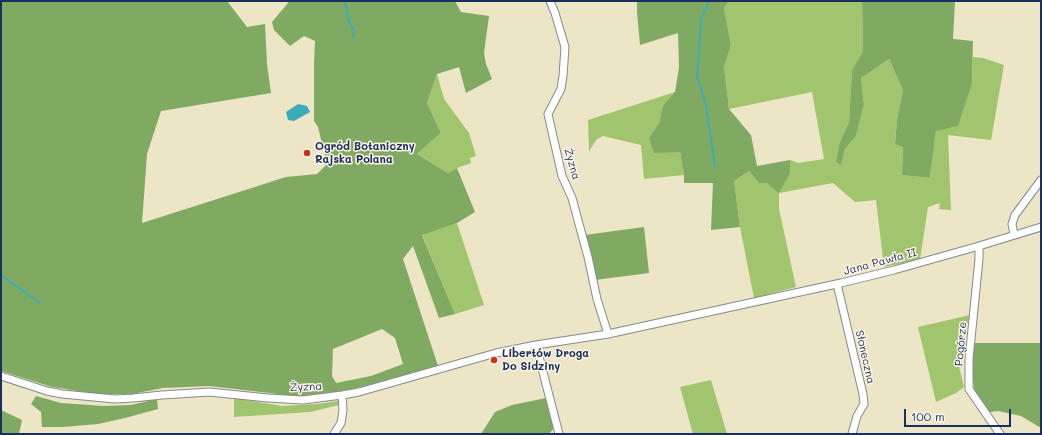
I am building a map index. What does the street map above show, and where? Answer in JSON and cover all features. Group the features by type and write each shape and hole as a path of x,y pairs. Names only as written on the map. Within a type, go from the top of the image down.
{"street":[{"name":"Żyzna","path":"550,1 565,47 561,89 548,114 562,176 572,198 588,257 597,299 608,334"},
{"path":"1014,235 1012,224 1015,215 1041,180"},
{"name":"Jana Pawła II","path":"723,310 894,270 1041,227"},
{"name":"Pogórze","path":"979,246 969,359 969,389 1000,434"},
{"name":"Słoneczna","path":"837,284 863,394 864,404 852,434"},
{"name":"Żyzna","path":"1,376 47,391 62,394 115,399 209,392 304,400 359,392 496,353 608,334 723,310"},
{"path":"536,345 559,434"},
{"path":"334,434 341,423 344,410 342,395"}],"green space":[{"path":"1,1 227,1 247,27 265,24 267,64 271,93 161,111 147,154 142,223 286,177 317,174 327,164 318,127 314,121 315,41 304,36 290,46 274,30 272,22 288,3 287,1 455,1 461,12 489,16 484,53 486,64 492,79 466,93 459,67 437,74 427,103 441,133 417,154 448,173 457,168 475,212 457,223 422,235 455,314 439,318 413,246 403,259 438,366 336,393 304,397 209,386 163,388 132,394 96,394 52,387 1,371","holes":["382,329 395,338 403,364 371,376 336,383 332,376 333,349"]},
{"path":"637,1 729,1 724,8 731,45 724,67 729,109 751,135 757,166 790,160 790,173 779,193 767,183 759,183 749,171 734,181 740,227 711,230 713,183 684,183 680,152 654,153 649,138 659,123 663,105 675,92 679,67 678,33 640,45"},
{"path":"729,1 862,1 863,51 852,70 849,122 839,144 836,162 841,164 845,149 856,136 864,104 861,78 889,59 903,90 897,119 895,143 903,146 902,175 930,178 936,131 972,83 973,57 983,58 1004,65 991,140 948,135 951,210 939,209 940,203 928,207 920,259 884,267 876,200 855,202 833,183 779,193 779,209 796,287 754,298 740,227 734,181 749,171 759,183 790,173 790,160 798,163 824,159 812,92 729,109 724,67 731,45 724,8"},
{"path":"862,1 955,1 953,39 973,41 972,83 958,126 936,131 930,178 902,175 903,147 895,144 897,119 903,90 889,59 861,78 864,104 856,136 845,149 841,165 836,162 839,144 849,122 852,70 863,51"},
{"path":"437,74 444,99 469,133 476,156 470,158 471,163 448,173 417,154 441,133 427,103"},
{"path":"675,92 663,105 659,123 649,138 680,152 684,175 644,179 641,145 603,136 597,139 589,151 588,120"},
{"path":"457,223 484,305 455,314 422,234"},
{"path":"644,227 649,273 595,280 585,235"},
{"path":"970,315 961,346 959,366 964,387 956,393 936,402 918,327"},
{"path":"974,343 1041,343 1041,428 1021,416 998,411 990,412 975,393 971,368"},
{"path":"711,380 727,434 693,434 680,387"},
{"path":"36,396 61,403 104,406 131,405 157,399 158,409 98,424 42,427 41,412 31,404"},
{"path":"234,398 282,406 338,401 339,405 310,412 234,417"},
{"path":"546,398 554,428 549,434 481,434 495,412 512,405"},
{"path":"1,410 22,420 19,434 1,434"}],"water":[{"path":"298,104 307,106 310,112 294,121 288,120 286,112"}],"waterway":[{"path":"345,1 348,19 354,31 353,38"},
{"path":"709,1 701,19 697,77 706,105 715,167"},
{"path":"1,275 40,303"}],"place":[{"name":"Ogród Botaniczny Rajska Polana","path":"307,153"},
{"name":"Libertów Droga Do Sidziny","path":"494,360"}]}
